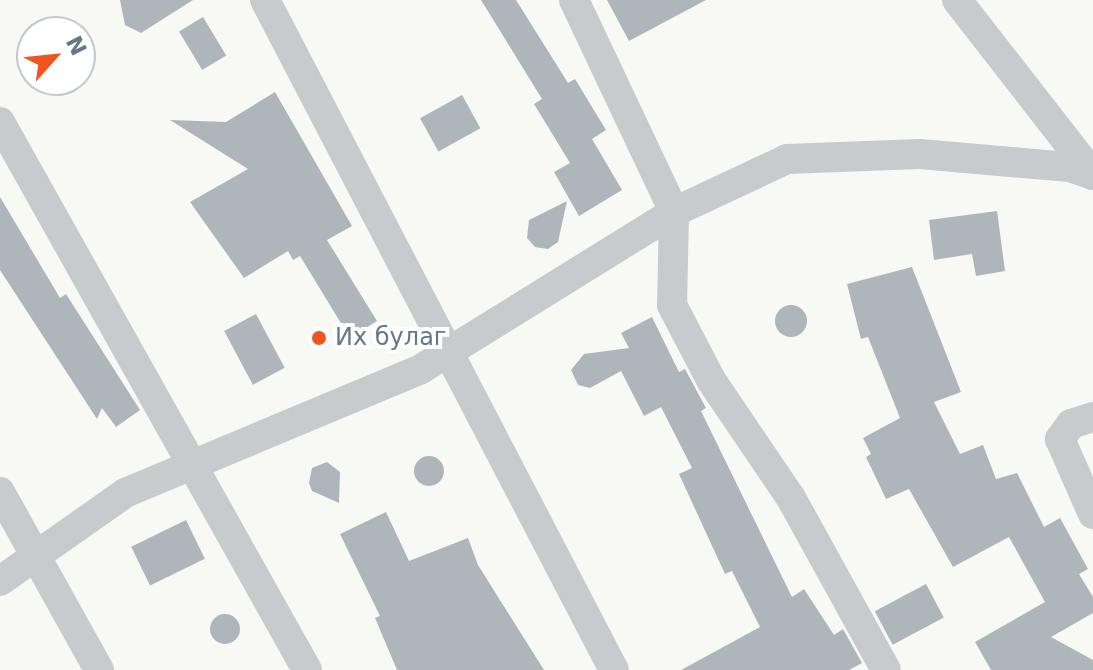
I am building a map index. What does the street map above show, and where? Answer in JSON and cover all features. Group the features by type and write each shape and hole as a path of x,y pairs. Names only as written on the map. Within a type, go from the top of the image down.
{"street":[{"path":"265,0 614,670"},
{"path":"574,0 674,212 672,305 711,380 791,498 886,670"},
{"path":"957,0 1093,175"},
{"path":"0,122 307,670"},
{"path":"0,581 125,493 421,369 674,212 787,159 920,154 1070,167 1093,175"},
{"path":"1093,417 1071,424 1060,439 1093,514"},
{"path":"0,492 38,554 99,670"}],"building":[{"path":"120,0 193,0 141,33 125,25"},
{"path":"481,0 516,0 568,83 575,79 606,130 592,139 622,190 579,216 554,172 570,163 534,104 542,99"},
{"path":"607,0 706,0 629,41"},
{"path":"203,17 226,56 202,70 179,31"},
{"path":"275,92 352,226 327,240 377,321 350,338 300,256 293,260 288,251 244,278 190,202 248,169 170,120 226,122"},
{"path":"462,95 480,128 438,152 420,118"},
{"path":"0,197 60,298 66,294 140,410 116,427 102,408 97,419 0,270"},
{"path":"567,201 558,242 548,249 535,247 527,238 529,220"},
{"path":"997,211 1005,271 976,276 972,254 934,260 929,220"},
{"path":"912,267 961,392 934,402 960,454 983,445 996,479 1017,473 1044,527 1060,518 1088,569 1079,574 1093,597 1093,613 1051,637 1093,660 1093,670 991,670 975,642 1045,602 1009,537 953,567 909,489 886,499 866,457 871,454 863,438 900,418 868,337 861,339 847,284"},
{"path":"791,305 802,310 807,321 802,332 791,337 780,332 775,321 780,310"},
{"path":"256,314 285,368 253,385 224,331"},
{"path":"652,317 679,372 685,369 706,408 701,411 792,597 804,589 834,635 843,629 862,663 849,670 681,670 760,627 732,571 725,574 679,474 692,468 661,407 644,416 621,371 590,388 578,385 571,370 584,354 629,348 621,333"},
{"path":"429,456 440,460 444,471 440,482 429,486 418,482 414,471 418,460"},
{"path":"327,462 340,472 339,503 312,491 309,483 312,468"},
{"path":"386,512 409,561 468,538 478,565 544,670 397,670 375,618 380,616 340,534"},
{"path":"186,520 205,559 150,585 131,547"},
{"path":"926,584 944,618 893,645 875,611"},
{"path":"225,614 231,615 239,623 239,635 231,643 225,644 219,643 211,635 210,629 211,623 219,615"}],"place":[{"name":"Их булаг","path":"319,338"}]}
